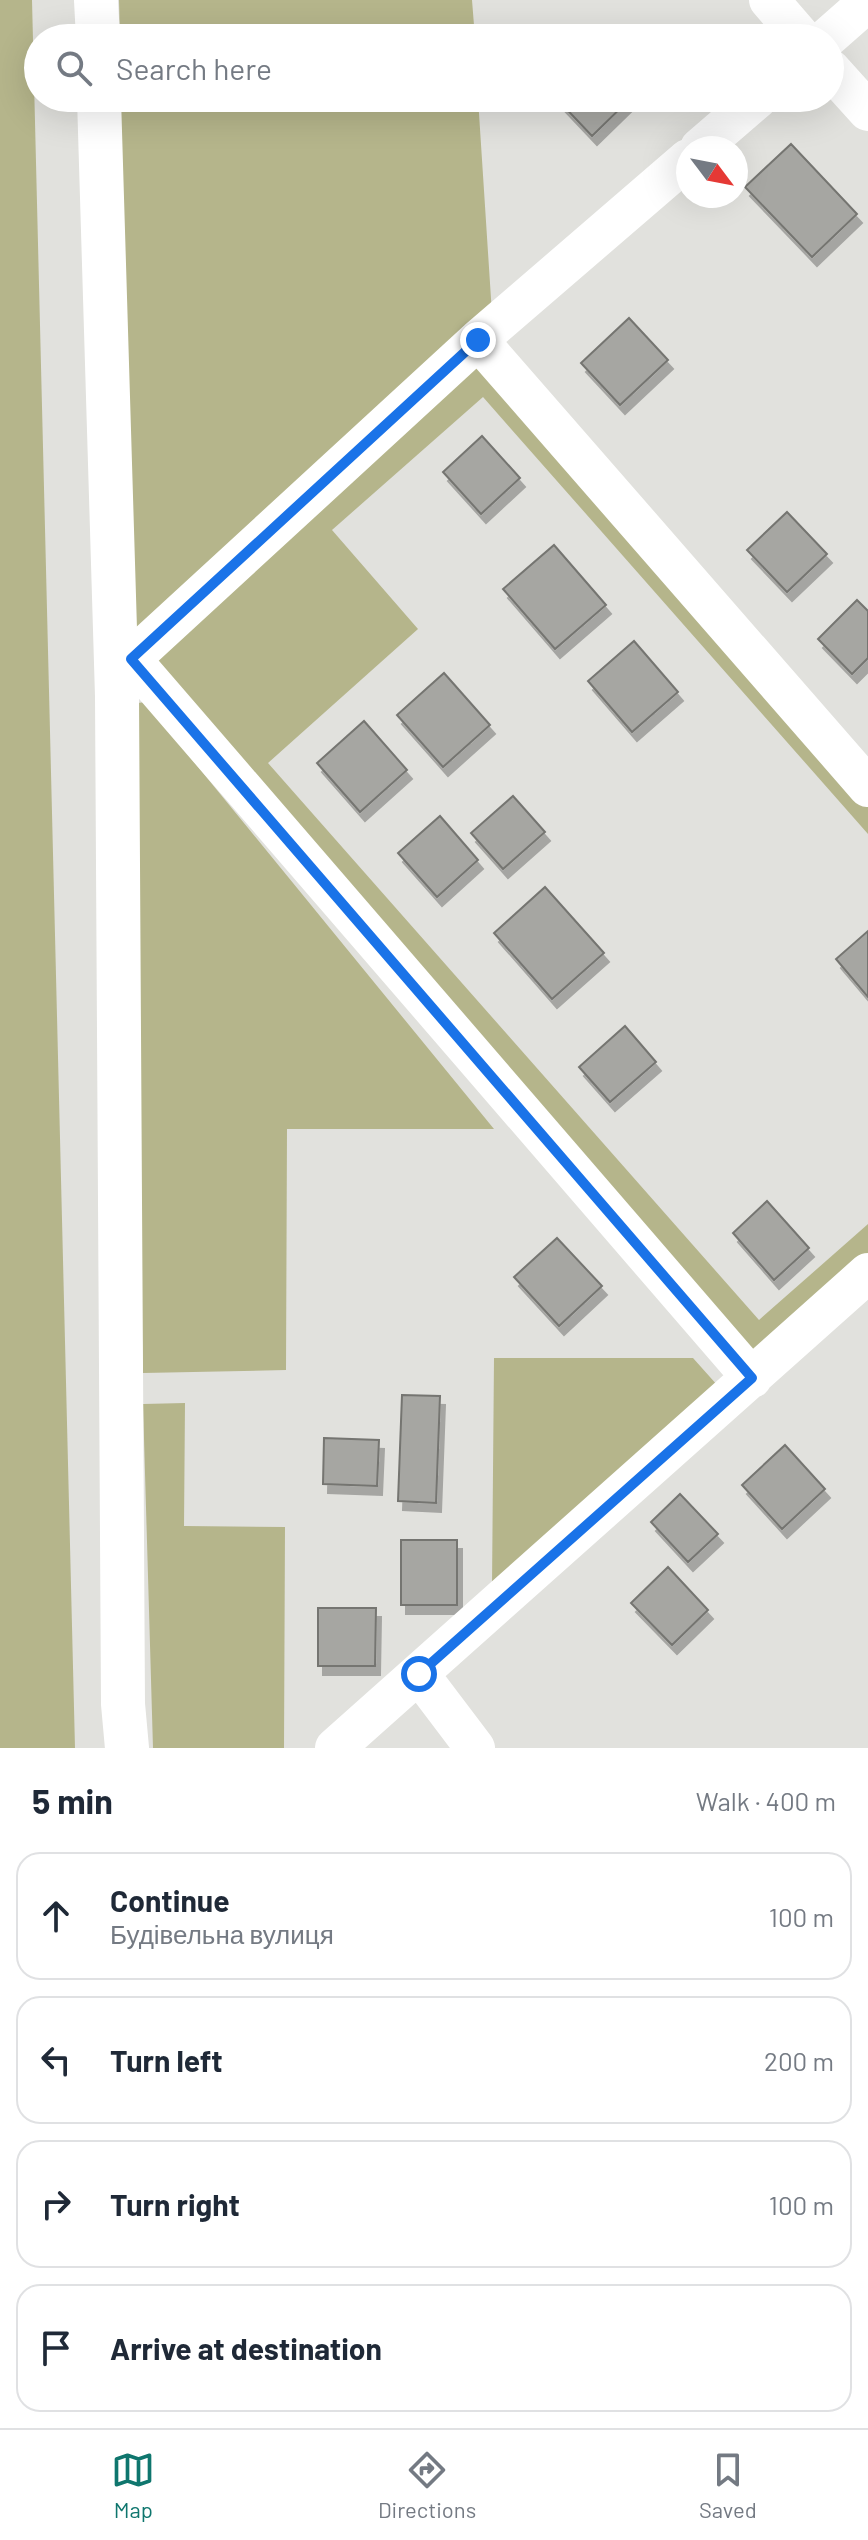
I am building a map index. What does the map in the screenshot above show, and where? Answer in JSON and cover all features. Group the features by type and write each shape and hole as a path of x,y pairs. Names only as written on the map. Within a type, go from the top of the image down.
{"main road":[{"path":"96,0 97,24"},
{"path":"100,112 124,678 123,1704 127,1748"}],"street":[{"path":"769,0 790,24"},
{"path":"843,24 868,2"},
{"path":"844,84 868,111"},
{"path":"714,136 742,112"},
{"path":"676,169 478,340 124,678 752,1378"},
{"path":"478,340 868,787"},
{"path":"335,1748 868,1273"},
{"path":"419,1674 475,1748"}],"green space":[{"path":"0,0 32,0 33,24 24,24 24,112 35,112 75,1748 0,1748"},
{"path":"119,0 472,0 474,24 120,24"},
{"path":"120,112 479,112 492,314 127,648"},
{"path":"476,355 868,803 868,834 483,397 332,530 418,629 268,763 759,1320 868,1224 868,1255 754,1356 148,656"},
{"path":"145,702 494,1129 287,1129 286,1370 143,1373 125,705"},
{"path":"494,1358 693,1358 718,1386 492,1586"},
{"path":"185,1403 184,1526 285,1527 284,1748 153,1748 143,1404"}],"building":[{"path":"569,112 617,112 592,136"},
{"path":"791,144 857,214 812,257 748,190 748,184"},
{"path":"629,318 668,360 620,405 581,363"},
{"path":"482,436 520,478 481,514 443,472"},
{"path":"787,512 827,554 787,592 747,550"},
{"path":"554,545 606,605 555,649 503,589"},
{"path":"857,600 868,611 868,658 852,674 818,639"},
{"path":"634,641 678,692 632,732 588,681"},
{"path":"444,673 490,725 443,767 397,715"},
{"path":"364,721 407,770 360,812 317,763"},
{"path":"513,796 545,832 503,869 471,833"},
{"path":"440,816 478,860 437,897 398,853"},
{"path":"545,887 604,953 552,999 494,933"},
{"path":"868,931 868,997 836,959"},
{"path":"625,1026 656,1062 610,1102 579,1067"},
{"path":"767,1201 809,1248 774,1280 733,1233"},
{"path":"557,1238 602,1286 559,1326 514,1277"},
{"path":"402,1395 440,1396 436,1503 398,1501"},
{"path":"324,1438 379,1440 377,1486 323,1484"},
{"path":"785,1445 825,1489 782,1529 742,1485"},
{"path":"680,1494 718,1534 688,1562 651,1522"},
{"path":"401,1540 457,1540 457,1605 401,1605"},
{"path":"668,1567 708,1610 672,1645 631,1603"},
{"path":"318,1608 376,1608 375,1666 318,1666"}],"route":[{"path":"419,1674 752,1378 131,659 478,340"}]}
